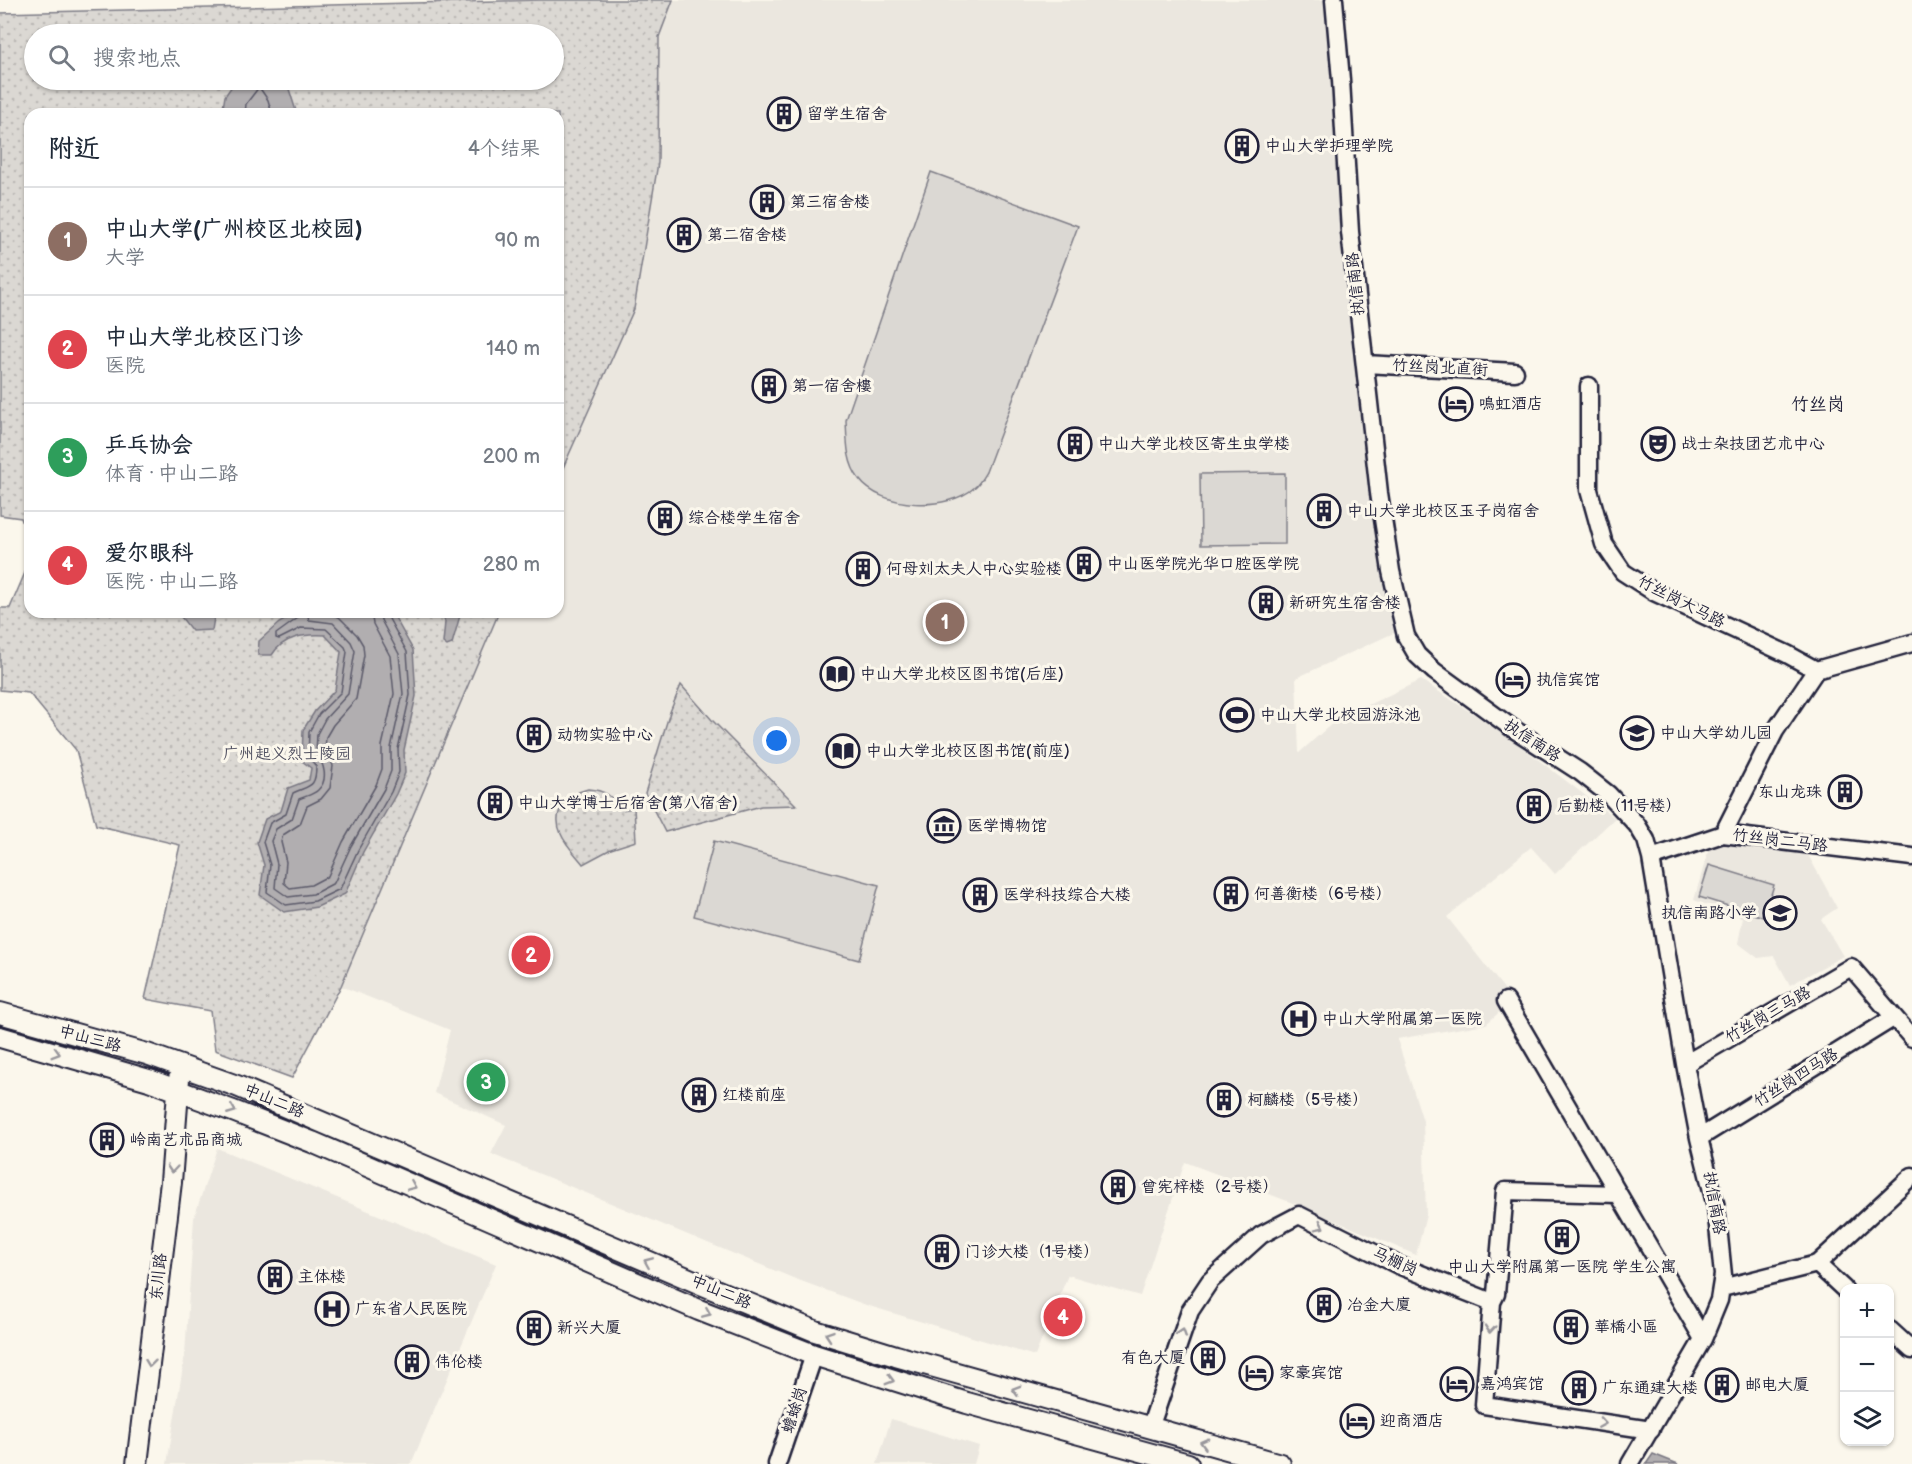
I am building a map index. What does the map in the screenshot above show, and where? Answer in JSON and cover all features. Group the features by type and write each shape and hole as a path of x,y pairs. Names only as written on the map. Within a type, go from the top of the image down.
{"main road":[{"name":"中山三路","path":"0,1013 181,1065"},
{"name":"中山三路","path":"0,1037 178,1090"},
{"name":"东川路","path":"137,1464 171,1182 181,1065"},
{"name":"中山二路","path":"181,1065 269,1099 763,1310 844,1341 1280,1464"},
{"name":"中山二路","path":"178,1090 312,1142 755,1333 814,1355 1148,1459 1188,1464"}],"street":[{"name":"执信南路","path":"1334,0 1350,232 1379,492 1391,571 1406,636 1418,655 1452,686 1580,772 1608,794 1636,825 1646,840 1651,858 1699,1138 1713,1185 1722,1254 1722,1288 1703,1339 1630,1464"},
{"name":"竹丝岗北直街","path":"1365,364 1515,372"},
{"name":"竹丝岗大马路","path":"1589,386 1589,490 1604,544 1623,572 1654,592 1787,654 1816,670"},
{"path":"1723,834 1775,731 1816,670 1912,643"},
{"name":"竹丝岗二马路","path":"1651,858 1723,834 1912,857"},
{"name":"竹丝岗三马路","path":"1685,1064 1851,968 1893,1018"},
{"path":"1506,1001 1703,1339"},
{"path":"1893,1018 1912,1038"},
{"name":"竹丝岗四马路","path":"1699,1138 1893,1018"},
{"path":"1722,1288 1817,1264 1912,1176"},
{"path":"1618,1194 1505,1191 1496,1294 1492,1302 1484,1405 1651,1430"},
{"name":"马棚岗","path":"1150,1428 1190,1311 1196,1301 1210,1281 1261,1235 1299,1215 1398,1265 1492,1302"},
{"path":"1817,1264 1840,1285"},
{"path":"755,1333 763,1310"},
{"path":"1894,1334 1912,1350"},
{"name":"蟾蜍岗","path":"777,1464 814,1355"}],"shaded area":[{"path":"673,0 1325,0 1373,465 1398,631 1296,678 1299,753 1336,720 1421,680 1507,736 1615,818 1555,874 1531,847 1447,917 1513,1000 1486,1024 1397,1039 1423,1121 1426,1215 1416,1255 1303,1207 1185,1162 1140,1296 1068,1275 1035,1356 866,1305 793,1278 491,1154 506,1125 434,1093 450,1030 341,986 496,618 564,618 564,466 634,309 658,85 659,37"},
{"name":"执信南路小学","path":"1734,841 1807,853 1837,908 1821,919 1843,956 1790,985 1774,956 1758,958 1738,943 1743,918 1694,900 1709,848"},
{"name":"广东省人民医院","path":"217,1148 496,1264 411,1464 167,1464 185,1354 194,1218"},
{"path":"891,1419 979,1446 974,1464 877,1464"}],"green space":[{"path":"540,0 673,0 659,37 658,163 634,309 564,466 564,108 24,108 24,526 21,518 0,515 0,13"},
{"path":"931,172 1078,226 986,472 976,486 963,495 949,501 915,504 883,496 869,489 859,479 849,458 846,420"},
{"path":"1285,473 1285,544 1201,545 1200,474"},
{"name":"广州起义烈士陵园","path":"24,575 24,618 496,618 341,986 292,1078 215,1050 210,1011 145,999 180,845 96,825 76,750 29,693 0,690 0,608 10,608"},
{"path":"681,685 712,720 796,805 761,806 665,832 645,793 670,712"},
{"path":"588,789 608,795 621,810 634,808 636,841 611,849 583,864 563,838 558,826 558,818 568,799"},
{"path":"714,841 879,885 859,960 694,916"},
{"path":"1709,865 1774,885 1764,917 1699,897"}],"water":[{"path":"229,90 289,90 295,108 223,108 225,96"},
{"path":"182,618 214,618 212,630 192,631"},
{"path":"288,618 395,618 413,650 416,696 404,750 405,773 396,794 363,852 345,894 317,907 284,912 260,895 264,865 257,842 265,819 281,811 288,788 309,780 311,768 302,761 303,730 315,711 335,690 341,652 325,635 310,635 289,640 272,655 258,655 259,641"},
{"path":"444,618 459,618 452,644 447,646 443,643"},
{"path":"1653,1454 1678,1464 1646,1464"}],"place":[{"name":"留学生宿舍","path":"784,114"},
{"name":"中山大学护理学院","path":"1242,146"},
{"name":"第三宿舍楼","path":"767,202"},
{"name":"第二宿舍楼","path":"684,235"},
{"name":"第一宿舍樓","path":"769,386"},
{"name":"鳴虹酒店","path":"1456,404"},
{"name":"中山大学北校区寄生虫学楼","path":"1075,444"},
{"name":"战士杂技团艺术中心","path":"1658,444"},
{"name":"中山大学北校区玉子岗宿舍","path":"1324,511"},
{"name":"综合楼学生宿舍","path":"665,518"},
{"name":"中山医学院光华口腔医学院","path":"1084,564"},
{"name":"何母刘太夫人中心实验楼","path":"863,569"},
{"name":"新研究生宿舍楼","path":"1266,603"},
{"name":"中山大学(广州校区北校园)","path":"945,622"},
{"name":"中山大学北校区图书馆(后座)","path":"837,674"},
{"name":"执信宾馆","path":"1513,680"},
{"name":"中山大学北校园游泳池","path":"1237,715"},
{"name":"中山大学幼儿园","path":"1637,733"},
{"name":"动物实验中心","path":"534,735"},
{"name":"中山大学北校区图书馆(前座)","path":"843,751"},
{"name":"东山龙珠","path":"1845,792"},
{"name":"中山大学博士后宿舍(第八宿舍)","path":"495,803"},
{"name":"后勤楼（11号楼）","path":"1534,806"},
{"name":"医学博物馆","path":"944,826"},
{"name":"何善衡楼（6号楼）","path":"1231,894"},
{"name":"医学科技综合大楼","path":"980,895"},
{"name":"执信南路小学","path":"1780,913"},
{"name":"中山大学北校区门诊","path":"531,955"},
{"name":"中山大学附属第一医院","path":"1299,1019"},
{"name":"乒乓协会","path":"486,1082"},
{"name":"红楼前座","path":"699,1095"},
{"name":"柯麟楼（5号楼）","path":"1224,1100"},
{"name":"岭南艺术品商城","path":"107,1140"},
{"name":"曾宪梓楼（2号楼）","path":"1118,1187"},
{"name":"中山大学附属第一医院 学生公寓","path":"1562,1237"},
{"name":"门诊大楼（1号楼）","path":"942,1252"},
{"name":"主体楼","path":"275,1277"},
{"name":"冶金大廈","path":"1324,1305"},
{"name":"广东省人民医院","path":"332,1309"},
{"name":"爱尔眼科","path":"1063,1317"},
{"name":"華橋小區","path":"1571,1327"},
{"name":"新兴大厦","path":"534,1328"},
{"name":"有色大厦","path":"1208,1358"},
{"name":"伟伦楼","path":"412,1362"},
{"name":"家豪宾馆","path":"1256,1373"},
{"name":"嘉鸿宾馆","path":"1457,1384"},
{"name":"邮电大厦","path":"1722,1385"},
{"name":"广东通建大楼","path":"1579,1388"},
{"name":"迎商酒店","path":"1357,1421"}],"district":[{"name":"竹丝岗","path":"1818,404"}]}
